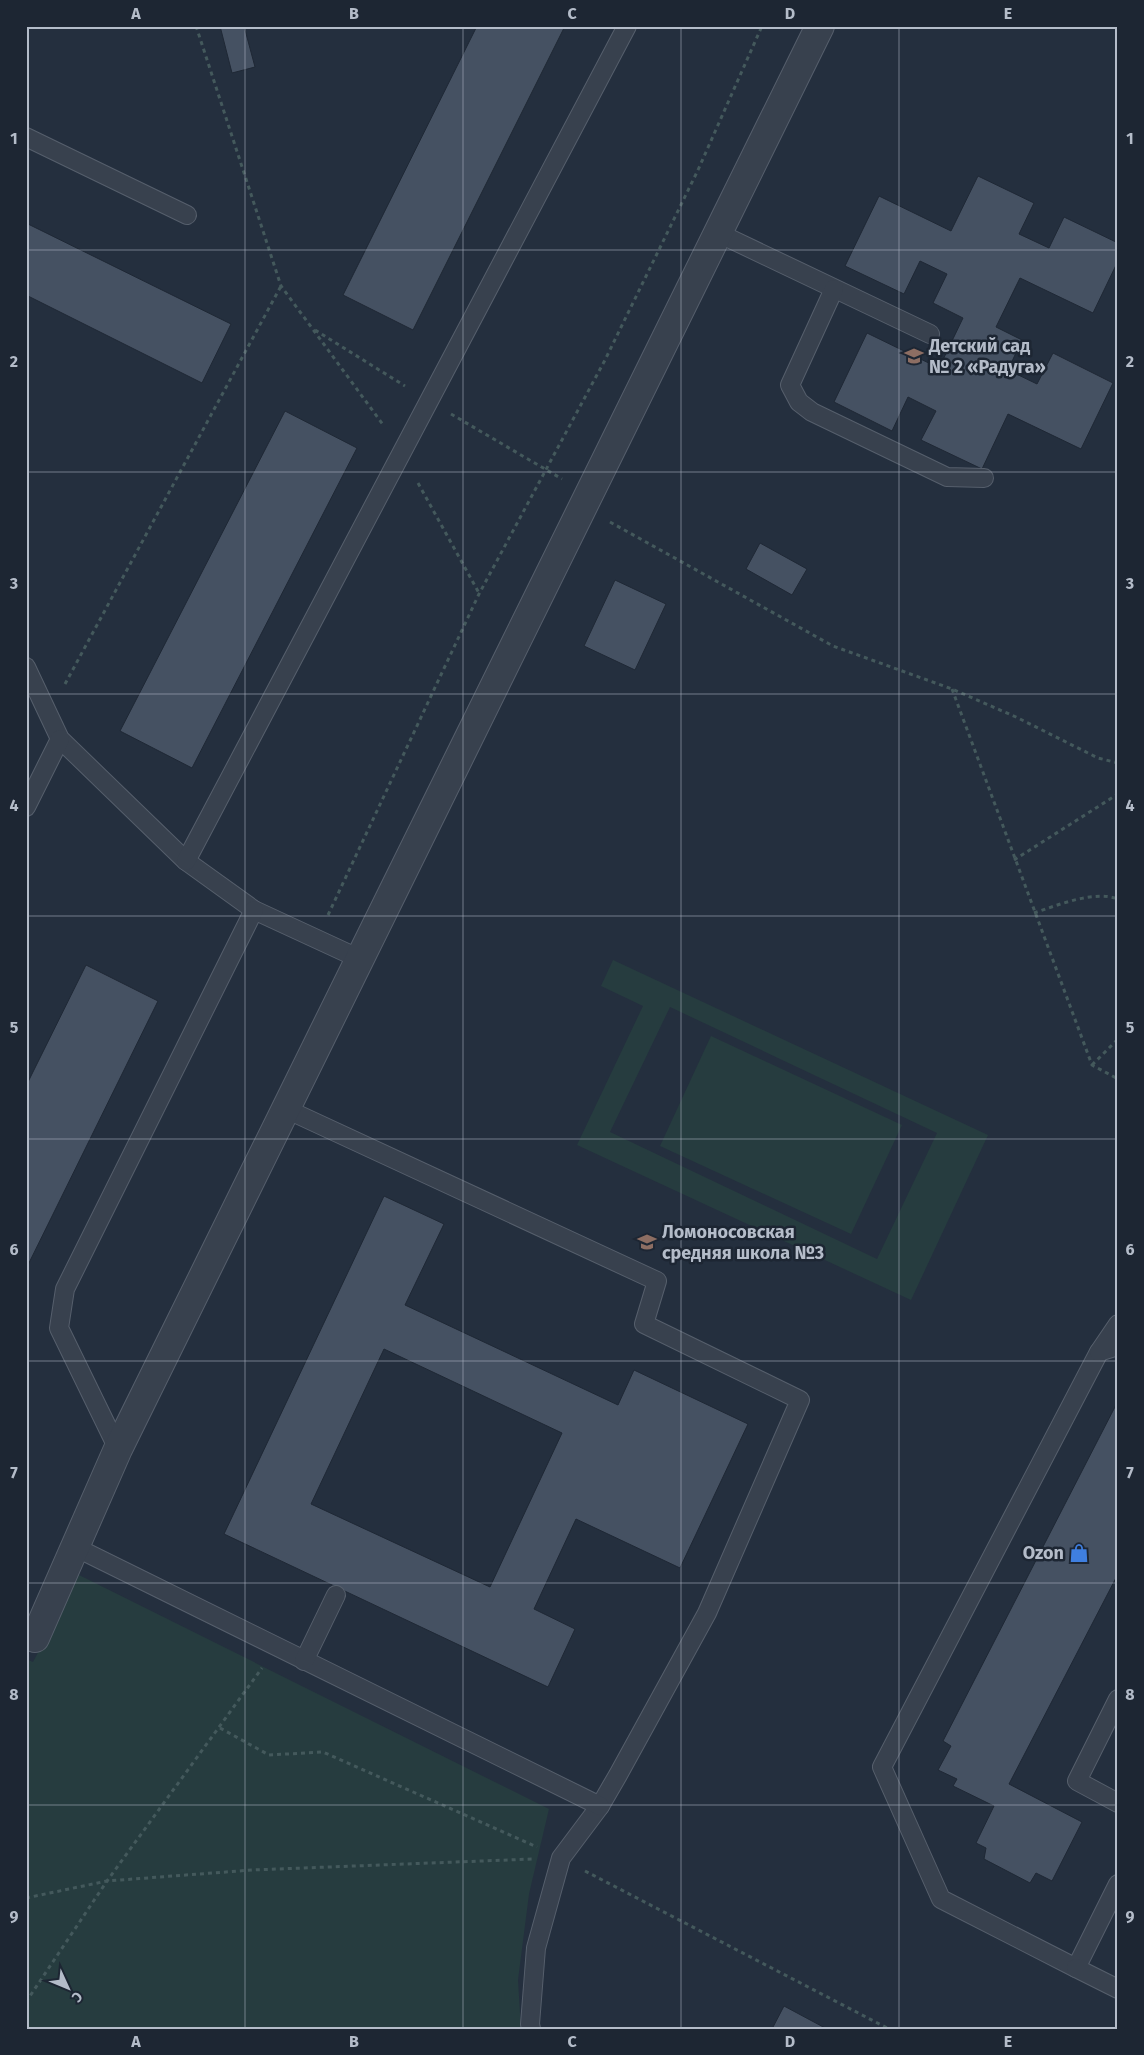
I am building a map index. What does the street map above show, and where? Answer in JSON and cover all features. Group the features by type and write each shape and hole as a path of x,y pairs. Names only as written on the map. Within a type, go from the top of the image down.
{"street":[{"path":"26,1634 35,1638 118,1449 820,26"}],"lane":[{"path":"186,861 627,26"},
{"path":"26,137 187,215"},
{"path":"718,232 930,334"},
{"path":"834,289 790,385 799,402 812,412 947,477 984,478"},
{"path":"26,667 60,739 186,861 254,910 360,960"},
{"path":"26,808 60,739"},
{"path":"118,1449 59,1328 65,1289 254,910"},
{"path":"286,1109 657,1281 644,1324 800,1400 707,1613 600,1806 562,1858 536,1948 531,2029"},
{"path":"1118,1324 1099,1352 882,1767 941,1899 1118,1989"},
{"path":"1099,1352 1118,1346"},
{"path":"75,1547 600,1806"},
{"path":"304,1661 336,1595"},
{"path":"1118,1699 1077,1781 1118,1803"},
{"path":"1076,1968 1118,1884"}],"path":[{"path":"48,714 281,286 196,26"},
{"path":"317,940 479,594 605,360 698,170 762,26"},
{"path":"583,507 833,646 952,689 1016,716 1098,758 1118,763"},
{"path":"952,689 1014,860 1092,1065 1118,1079"},
{"path":"1014,860 1118,794"},
{"path":"1034,913 1074,900 1109,896 1118,899"},
{"path":"1092,1065 1118,1039"},
{"path":"26,2002 107,1881 277,1648"},
{"path":"26,1898 107,1881 252,1870 562,1858"}],"green space":[{"path":"613,960 988,1135 911,1300 577,1145 643,1006 601,986","holes":["670,1007 937,1133 877,1259 610,1132"]},
{"path":"711,1036 902,1125 851,1234 660,1146"},
{"path":"79,1575 549,1809 529,1894 518,1980 521,2029 26,2029 26,1659 33,1662"}],"building":[{"path":"220,26 244,26 255,67 232,73"},
{"path":"477,26 565,26 413,330 343,295"},
{"path":"978,176 1034,203 1019,234 1049,248 1064,217 1118,243 1118,261 1093,313 1020,278 996,327 1022,340 1008,370 1037,384 1053,353 1113,383 1081,449 1008,414 982,469 921,440 936,411 908,397 892,431 834,402 867,333 939,368 963,318 933,303 947,274 920,261 904,294 845,266 879,196 951,231"},
{"path":"26,223 231,324 202,383 26,295"},
{"path":"285,411 357,448 192,768 120,731"},
{"path":"760,543 807,569 792,595 746,569"},
{"path":"615,580 666,604 635,670 584,646"},
{"path":"86,965 158,1001 26,1269 26,1086"},
{"path":"384,1196 444,1224 405,1305 618,1405 634,1370 748,1424 680,1568 576,1519 534,1609 575,1629 548,1687 224,1534","holes":["384,1349 562,1433 490,1587 311,1504"]},
{"path":"1118,1401 1118,1574 1009,1784 1082,1822 1052,1881 1036,1873 1030,1883 984,1859 986,1848 976,1843 994,1806 953,1786 957,1779 938,1770 951,1746 943,1741"},
{"path":"784,2006 827,2029 772,2029"}],"place":[{"name":"Детский сад № 2 «Радуга»","path":"914,356"},
{"name":"Ломоносовская средняя школа №3","path":"647,1242"},
{"name":"Ozon","path":"1079,1553"}]}
